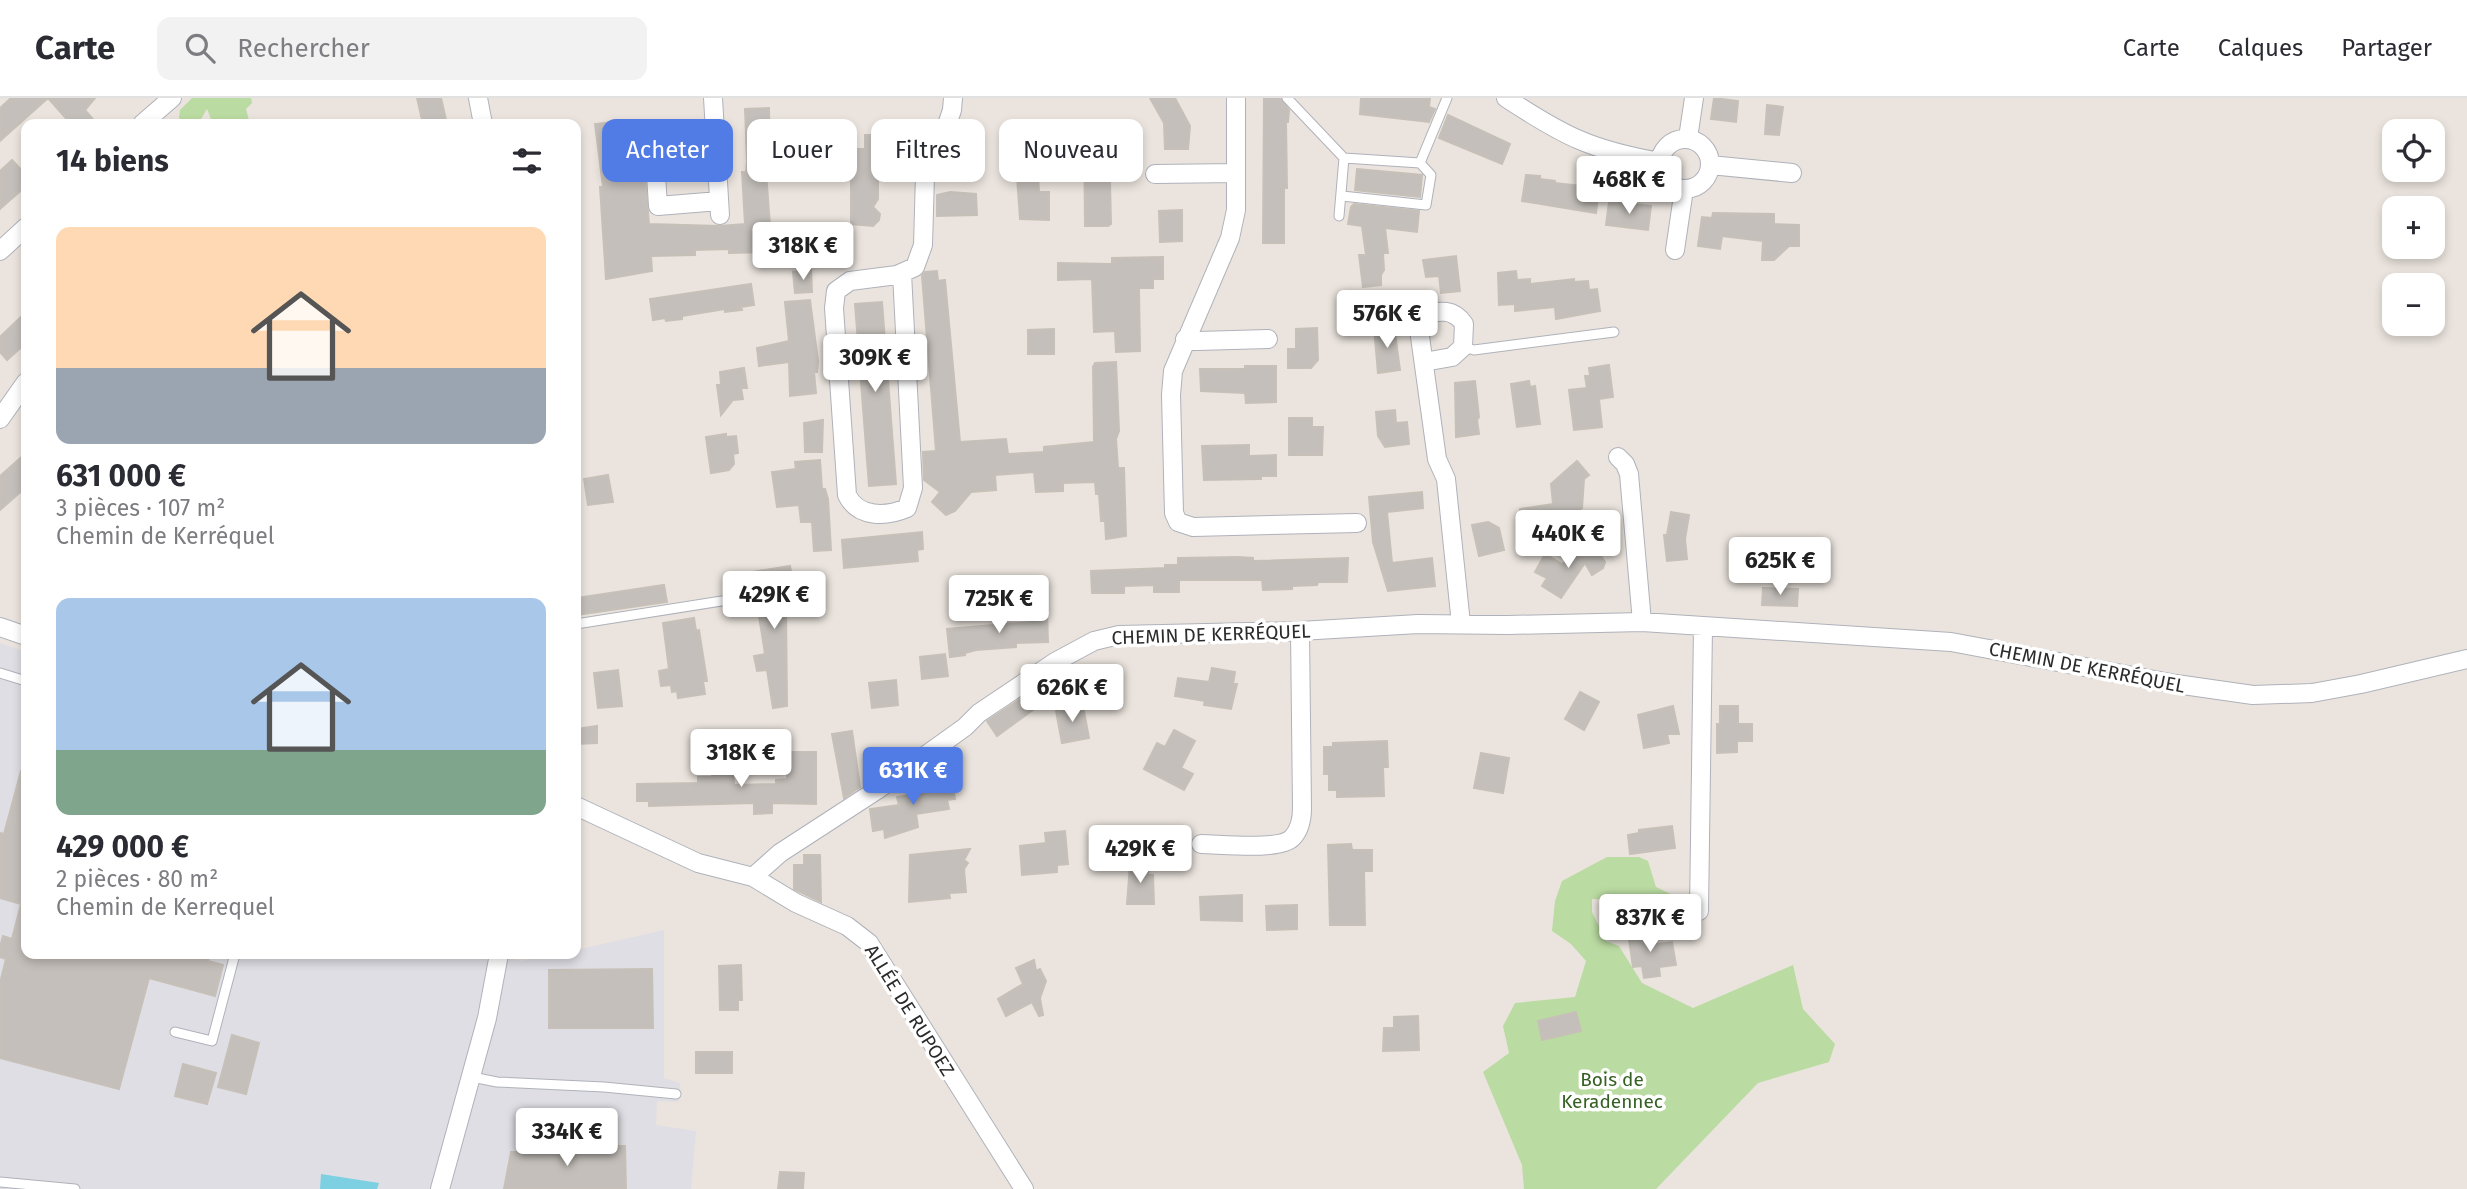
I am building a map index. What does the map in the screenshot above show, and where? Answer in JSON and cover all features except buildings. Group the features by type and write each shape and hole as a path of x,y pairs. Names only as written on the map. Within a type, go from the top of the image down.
{"street":[{"path":"148,119 172,98"},
{"path":"478,98 482,119"},
{"path":"713,98 714,119"},
{"path":"902,273 913,488 907,508 894,513 868,514 852,506 847,495 836,291 850,281 902,273 915,267 923,245 925,175 939,149 952,110 953,98"},
{"path":"1236,98 1236,219 1175,363 1171,395 1174,513 1178,522 1193,527 1357,523"},
{"path":"1506,98 1555,130 1588,146 1660,162"},
{"path":"1688,138 1694,98"},
{"path":"1688,138 1707,150 1710,166 1705,180 1684,189 1669,183 1660,170 1660,162 1665,148 1671,142 1688,138"},
{"path":"715,153 720,208 658,206 655,159 715,153"},
{"path":"1710,166 1792,173"},
{"path":"1155,174 1236,173"},
{"path":"1675,250 1684,189"},
{"path":"0,251 21,232"},
{"path":"1424,362 1459,354 1463,347 1464,324 1455,313 1449,311 1417,315 1437,459 1446,479 1461,624"},
{"path":"1185,339 1268,339"},
{"path":"0,419 21,389"},
{"path":"1618,457 1629,474 1642,622"},
{"name":"CHEMIN DE KERRÉQUEL","path":"753,877 780,853 880,788 965,727 979,713 1085,645 1106,637 1375,626 1642,622 1951,642 2176,684 2253,695 2312,693 2349,687 2467,659"},
{"path":"0,627 21,634"},
{"path":"1699,911 1703,627"},
{"path":"1201,844 1278,845 1293,838 1297,831 1302,808 1300,631"},
{"path":"581,808 698,863 753,877"},
{"name":"ALLÉE DE RUPOEZ","path":"753,877 796,903 847,926 869,943 1024,1189"},
{"path":"440,1189 487,1018 498,959"}],"lane":[{"path":"1287,98 1344,158 1420,163 1431,175 1426,205 1342,196"},
{"path":"1420,163 1447,98"},
{"path":"1339,216 1344,158"},
{"path":"1463,347 1474,349 1614,332"},
{"path":"581,623 766,594"},
{"path":"0,673 21,679"},
{"path":"175,1032 212,1041 234,959"},
{"path":"472,1077 497,1082 591,1086 676,1094"},
{"path":"0,1182 75,1189"}],"shaded area":[{"path":"0,643 21,650 21,959 581,959 581,949 664,930 664,1078 680,1083 679,1102 657,1101 656,1125 696,1131 691,1189 0,1189"}],"green space":[{"path":"192,98 251,98 252,103 246,109 249,119 211,119 207,109 201,119 180,119 180,110"},
{"name":"Bois de Keradennec","path":"1607,857 1639,857 1648,861 1656,887 1679,898 1670,908 1634,911 1631,895 1618,900 1592,899 1592,912 1606,941 1619,946 1642,983 1693,1008 1793,965 1803,1009 1835,1044 1829,1062 1758,1083 1656,1189 1524,1189 1522,1165 1483,1072 1509,1053 1503,1026 1515,1003 1575,997 1586,961 1571,944 1552,931 1555,901 1562,881"}],"water":[{"path":"321,1174 379,1183 377,1189 320,1189"}]}
